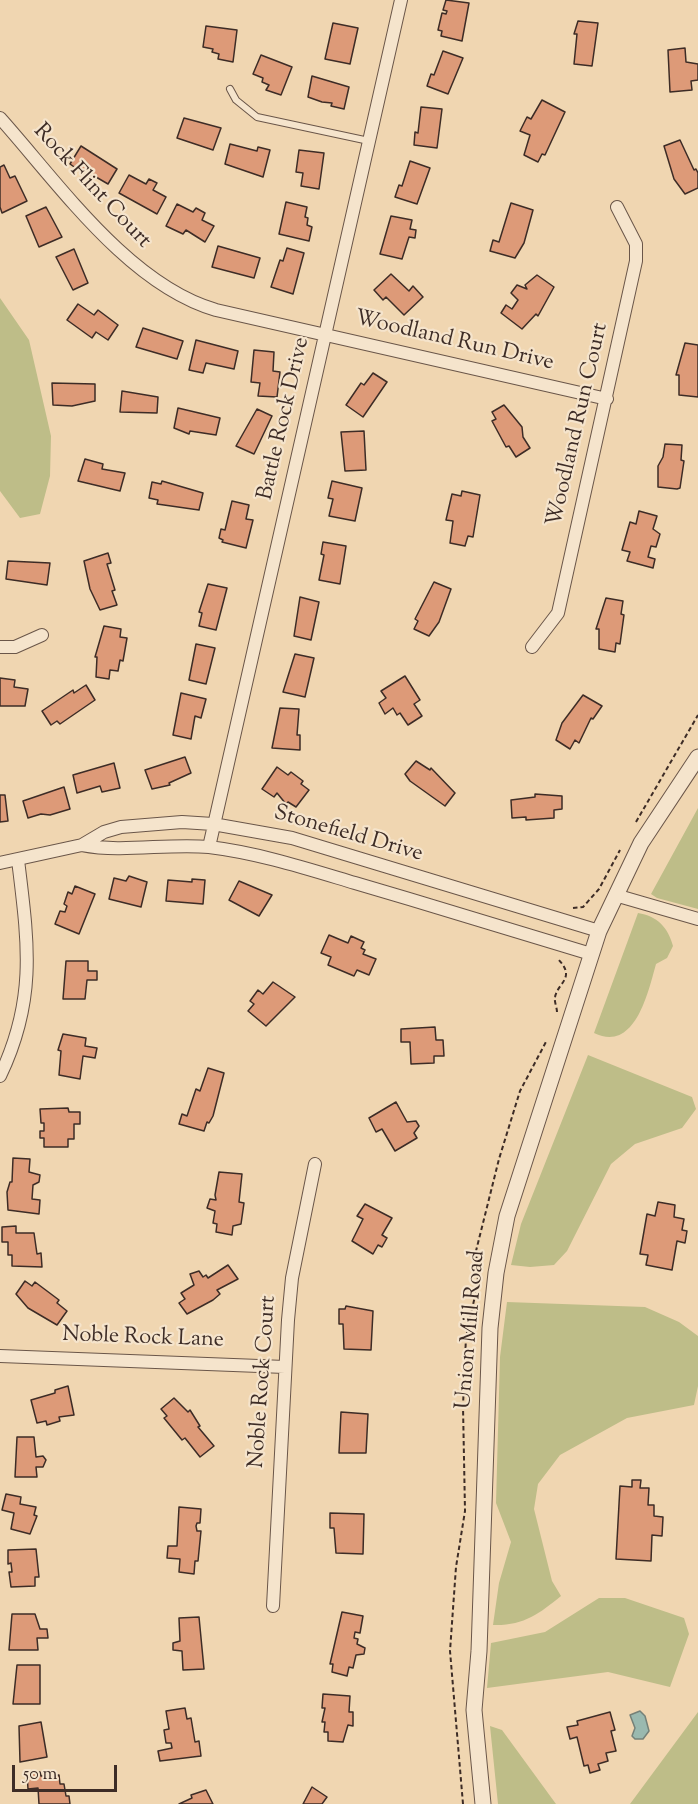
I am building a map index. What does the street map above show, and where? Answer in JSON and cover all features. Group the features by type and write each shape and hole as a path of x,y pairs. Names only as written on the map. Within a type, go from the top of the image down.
{"street":[{"name":"Battle Rock Drive","path":"209,847 401,0"},
{"name":"Rock Flint Court","path":"0,118 118,251 141,271 205,307 326,334"},
{"name":"Woodland Run Court","path":"532,647 558,613 607,399 637,254 636,244 617,207"},
{"name":"Woodland Run Drive","path":"326,334 607,399"},
{"path":"0,647 15,647 42,635"},
{"name":"Union Mill Road","path":"483,1804 474,1710 479,1651 490,1328 496,1272 513,1191 560,1056 599,932 641,843 698,757"},
{"name":"Stonefield Drive","path":"0,863 82,845 104,832 138,824 213,824 292,838 599,932"},
{"name":"Stonefield Drive","path":"82,845 107,850 209,847 288,864 591,954"},
{"path":"0,1076 20,1025 28,970 28,943 18,860"},
{"path":"615,896 698,919"},
{"name":"Noble Rock Court","path":"273,1606 285,1367 292,1278 315,1164"},
{"name":"Noble Rock Lane","path":"0,1356 285,1367"}],"lane":[{"path":"230,89 246,110 257,117 369,141"}],"shaded area":[{"path":"0,298 29,340 51,436 50,476 40,514 20,518 0,491"},
{"path":"698,808 698,909 657,898 651,894"},
{"path":"638,913 645,914 661,924 668,933 673,946 667,958 656,964 644,1004 630,1028 620,1035 608,1037 594,1033"},
{"path":"588,1055 692,1097 696,1109 682,1128 635,1144 611,1164 567,1251 554,1265 530,1267 511,1265 521,1224"},
{"path":"507,1302 645,1307 679,1322 698,1336 698,1386 694,1405 627,1418 560,1455 538,1484 534,1509 552,1581 561,1596 530,1618 504,1625 493,1625 499,1583 511,1542 496,1503 500,1357"},
{"path":"599,1598 625,1598 684,1618 689,1634 670,1687 608,1672 487,1688 491,1643 545,1632"},
{"path":"698,1712 698,1804 630,1804"},
{"path":"490,1726 502,1730 556,1804 498,1804"}],"water":[{"path":"640,1711 645,1716 649,1731 643,1739 635,1739 632,1736 635,1728 630,1715"}],"building":[{"path":"446,0 469,3 462,41 441,36 442,31 438,30 442,13 446,14 447,11 443,10"},
{"path":"578,21 598,23 592,66 574,64 577,34 574,34"},
{"path":"333,23 358,28 350,64 325,59"},
{"path":"206,26 237,30 233,62 218,59 219,54 212,52 213,49 203,47"},
{"path":"685,48 686,62 698,64 698,80 691,81 692,90 670,92 668,50"},
{"path":"443,51 463,58 448,94 427,86"},
{"path":"261,55 292,67 281,95 266,90 269,85 262,82 263,78 253,74"},
{"path":"312,76 349,87 344,109 331,106 332,103 308,97"},
{"path":"542,100 565,112 545,155 542,154 538,162 524,155 530,135 520,131 527,117 531,119"},
{"path":"421,107 442,109 437,148 414,145"},
{"path":"184,118 221,128 213,150 177,138"},
{"path":"680,140 694,170 696,169 698,173 698,188 685,194 674,179 664,146"},
{"path":"230,144 257,151 258,147 270,150 263,177 225,164"},
{"path":"81,146 117,169 108,184 96,177 84,174 70,164"},
{"path":"299,150 324,153 319,189 301,186 303,173 296,172"},
{"path":"410,161 430,168 417,204 395,197 399,185 402,186"},
{"path":"4,165 10,178 15,176 27,201 2,213 0,167"},
{"path":"129,175 146,184 149,179 157,183 153,190 166,197 157,214 119,193"},
{"path":"286,202 307,207 305,217 308,218 307,225 312,227 309,241 279,234"},
{"path":"511,203 533,210 524,243 515,258 490,251 493,240 499,242"},
{"path":"177,204 193,212 196,208 205,213 202,220 214,226 205,242 186,230 183,234 166,226"},
{"path":"46,207 62,237 39,247 26,216"},
{"path":"391,216 412,220 410,229 416,230 415,238 409,237 402,259 380,254"},
{"path":"218,246 260,258 254,278 212,267"},
{"path":"287,248 304,253 293,294 271,287 280,260 283,261"},
{"path":"74,249 88,283 73,290 56,257"},
{"path":"391,274 409,291 413,286 423,297 404,315 386,297 383,300 374,290"},
{"path":"537,275 554,287 538,316 536,314 522,329 501,313 506,305 512,309 518,300 511,293 517,285 527,289 525,285"},
{"path":"78,304 94,315 98,310 118,325 108,340 96,332 92,338 67,320"},
{"path":"143,328 183,341 177,359 136,347"},
{"path":"196,340 238,351 234,369 206,363 203,373 189,370"},
{"path":"685,343 698,345 698,397 679,395 679,375 676,375"},
{"path":"254,350 274,352 273,371 280,372 277,397 258,396 260,383 251,382"},
{"path":"373,373 387,382 363,417 346,405 361,383 364,385"},
{"path":"52,383 95,384 95,401 72,406 53,405"},
{"path":"122,391 158,397 157,413 120,412"},
{"path":"504,405 522,427 523,437 530,448 516,457 509,446 506,447 492,421 496,419 492,412"},
{"path":"178,408 220,418 216,435 190,431 189,434 174,428"},
{"path":"257,409 272,416 254,454 236,446"},
{"path":"364,431 366,470 345,471 341,432"},
{"path":"665,444 682,445 681,460 684,461 680,488 677,489 658,487 658,466 663,457"},
{"path":"85,459 103,464 102,469 125,473 120,491 78,481"},
{"path":"162,481 203,493 199,510 157,504 158,500 149,498 152,482 161,484"},
{"path":"332,481 362,488 355,521 329,516 333,499 328,498"},
{"path":"462,491 480,495 473,537 468,536 465,546 450,543 453,521 446,520 452,494 461,496"},
{"path":"232,501 249,505 246,519 253,520 246,548 222,542 223,540 219,538 221,529 225,530"},
{"path":"639,511 657,516 653,529 660,534 656,547 651,546 648,557 655,559 653,568 627,561 630,552 622,550 630,522 636,524"},
{"path":"323,542 346,546 340,584 319,580 324,555 321,554"},
{"path":"108,553 111,563 107,564 117,605 100,610 90,589 84,561"},
{"path":"8,561 50,563 47,585 6,579"},
{"path":"434,582 451,589 439,622 429,636 414,629 418,621 415,619"},
{"path":"208,584 227,588 216,630 199,626 202,613 199,612"},
{"path":"300,597 319,602 311,640 294,636"},
{"path":"606,598 623,601 621,614 624,615 620,644 616,643 615,652 599,649 599,629 596,629"},
{"path":"104,626 121,629 120,637 127,638 123,661 120,660 118,671 110,670 109,679 96,677 97,657 95,657"},
{"path":"196,644 215,648 206,684 189,680"},
{"path":"295,654 314,658 305,697 283,692"},
{"path":"405,676 420,700 414,704 422,716 408,725 400,713 397,715 393,708 385,714 379,703 386,698 381,691"},
{"path":"0,678 15,680 14,687 28,689 25,706 0,706"},
{"path":"86,685 95,700 60,724 57,721 51,725 42,711 73,690 74,693"},
{"path":"181,693 206,699 201,718 195,716 191,739 173,735"},
{"path":"583,695 602,706 593,719 591,718 579,743 575,740 570,749 556,740 562,723"},
{"path":"280,708 299,709 297,735 300,735 300,750 272,748"},
{"path":"185,757 191,773 169,783 170,785 152,789 145,770"},
{"path":"416,761 430,770 431,768 455,793 445,806 410,781 405,774"},
{"path":"114,763 120,788 102,792 100,786 77,793 73,775"},
{"path":"277,767 288,775 291,772 303,781 301,784 309,790 296,807 288,802 286,804 277,793 274,797 262,789"},
{"path":"64,787 70,809 28,818 23,801"},
{"path":"535,794 562,796 562,809 554,810 554,818 526,820 526,817 512,818 511,800 535,797"},
{"path":"0,795 5,795 8,821 0,822"},
{"path":"129,876 147,882 141,907 109,899 114,878 126,881"},
{"path":"192,879 205,880 203,904 166,901 168,880 192,882"},
{"path":"239,881 272,895 259,916 229,900"},
{"path":"75,886 95,894 79,934 55,924 60,911 65,912 67,906 64,904 68,892 72,894"},
{"path":"329,935 348,943 351,936 364,942 361,948 365,950 363,954 376,959 369,975 357,970 354,976 328,965 331,957 321,953"},
{"path":"66,961 88,961 88,971 97,971 97,980 87,980 85,999 63,999"},
{"path":"273,982 295,997 266,1026 248,1011 254,1004 250,1001 258,990 263,994"},
{"path":"435,1027 436,1040 443,1040 444,1056 434,1056 434,1063 411,1064 410,1042 401,1042 401,1029"},
{"path":"63,1034 86,1038 85,1046 97,1048 95,1058 83,1056 80,1079 59,1075 61,1051 58,1050"},
{"path":"208,1068 224,1073 213,1116 209,1123 207,1122 204,1131 179,1124 182,1114 187,1116 196,1089 200,1091"},
{"path":"396,1102 407,1122 416,1121 419,1126 414,1133 417,1138 395,1151 382,1129 376,1132 369,1118"},
{"path":"68,1108 69,1112 80,1112 80,1124 74,1124 74,1139 68,1139 68,1147 44,1147 44,1138 40,1138 40,1131 44,1131 44,1123 41,1123 40,1109"},
{"path":"13,1158 30,1159 29,1172 40,1175 39,1182 33,1185 32,1199 40,1200 39,1214 8,1210 7,1192 12,1182"},
{"path":"219,1172 242,1174 239,1202 244,1203 241,1224 233,1226 232,1235 216,1232 217,1224 213,1223 215,1211 207,1208 210,1199 216,1200"},
{"path":"658,1202 675,1205 674,1217 684,1219 682,1230 687,1231 685,1243 677,1241 672,1270 646,1265 648,1255 640,1254 647,1214 655,1216"},
{"path":"365,1204 392,1218 382,1235 387,1238 382,1247 378,1245 373,1254 352,1241 363,1219 357,1216"},
{"path":"16,1226 16,1233 34,1233 37,1254 41,1253 42,1267 12,1266 12,1255 8,1255 8,1242 2,1242 2,1227"},
{"path":"228,1265 238,1279 217,1290 220,1294 213,1300 187,1314 179,1303 185,1299 181,1293 194,1285 190,1274 199,1271 203,1277 206,1275 208,1278"},
{"path":"25,1281 32,1286 35,1282 59,1300 57,1303 67,1311 57,1325 28,1308 16,1294"},
{"path":"346,1306 373,1311 371,1350 344,1349 343,1324 339,1324 339,1309 345,1309"},
{"path":"68,1386 74,1415 59,1417 60,1421 47,1425 46,1421 37,1423 31,1400 55,1393 55,1390"},
{"path":"174,1398 188,1412 190,1410 200,1426 198,1427 214,1446 200,1457 185,1438 182,1440 164,1418 167,1416 161,1409"},
{"path":"341,1412 368,1414 366,1453 339,1453"},
{"path":"17,1437 34,1437 36,1457 43,1456 46,1460 43,1467 36,1467 37,1477 15,1477"},
{"path":"632,1480 641,1480 640,1488 649,1488 648,1505 654,1505 654,1516 663,1517 662,1536 652,1535 651,1561 616,1559 620,1486 632,1487"},
{"path":"6,1494 21,1497 20,1504 36,1507 34,1515 37,1516 30,1534 11,1529 14,1513 2,1510"},
{"path":"179,1507 201,1509 200,1523 196,1526 197,1531 201,1531 198,1561 195,1561 194,1574 179,1572 180,1559 167,1558 168,1546 177,1546"},
{"path":"330,1513 364,1514 363,1554 336,1553 334,1528 330,1528"},
{"path":"36,1549 39,1577 35,1577 35,1586 11,1587 9,1572 12,1572 11,1563 8,1564 8,1550"},
{"path":"342,1612 363,1616 360,1633 355,1632 354,1638 358,1639 357,1644 365,1648 364,1654 356,1655 353,1668 349,1667 347,1676 332,1672 333,1664 330,1664"},
{"path":"12,1614 35,1614 40,1629 47,1629 48,1638 37,1638 38,1650 9,1650"},
{"path":"199,1617 204,1669 183,1670 182,1651 173,1650 173,1643 180,1641 179,1618"},
{"path":"17,1665 40,1665 40,1704 13,1704"},
{"path":"323,1694 350,1696 349,1712 353,1712 353,1726 348,1725 343,1742 328,1741 328,1732 324,1732"},
{"path":"185,1708 187,1719 191,1718 195,1742 199,1741 201,1756 160,1761 158,1751 172,1748 171,1743 166,1743 164,1730 169,1729 166,1711"},
{"path":"610,1712 615,1730 611,1731 616,1751 606,1753 608,1761 598,1764 600,1770 590,1773 588,1765 584,1766 577,1737 570,1739 567,1727 578,1725 577,1721"},
{"path":"41,1722 47,1757 20,1762 19,1726"},
{"path":"40,1772 41,1776 59,1775 60,1784 64,1784 70,1804 39,1804 38,1788 28,1789 27,1774"},
{"path":"312,1787 327,1797 322,1804 303,1804"},
{"path":"206,1790 213,1804 179,1804 192,1798 191,1795"}]}
